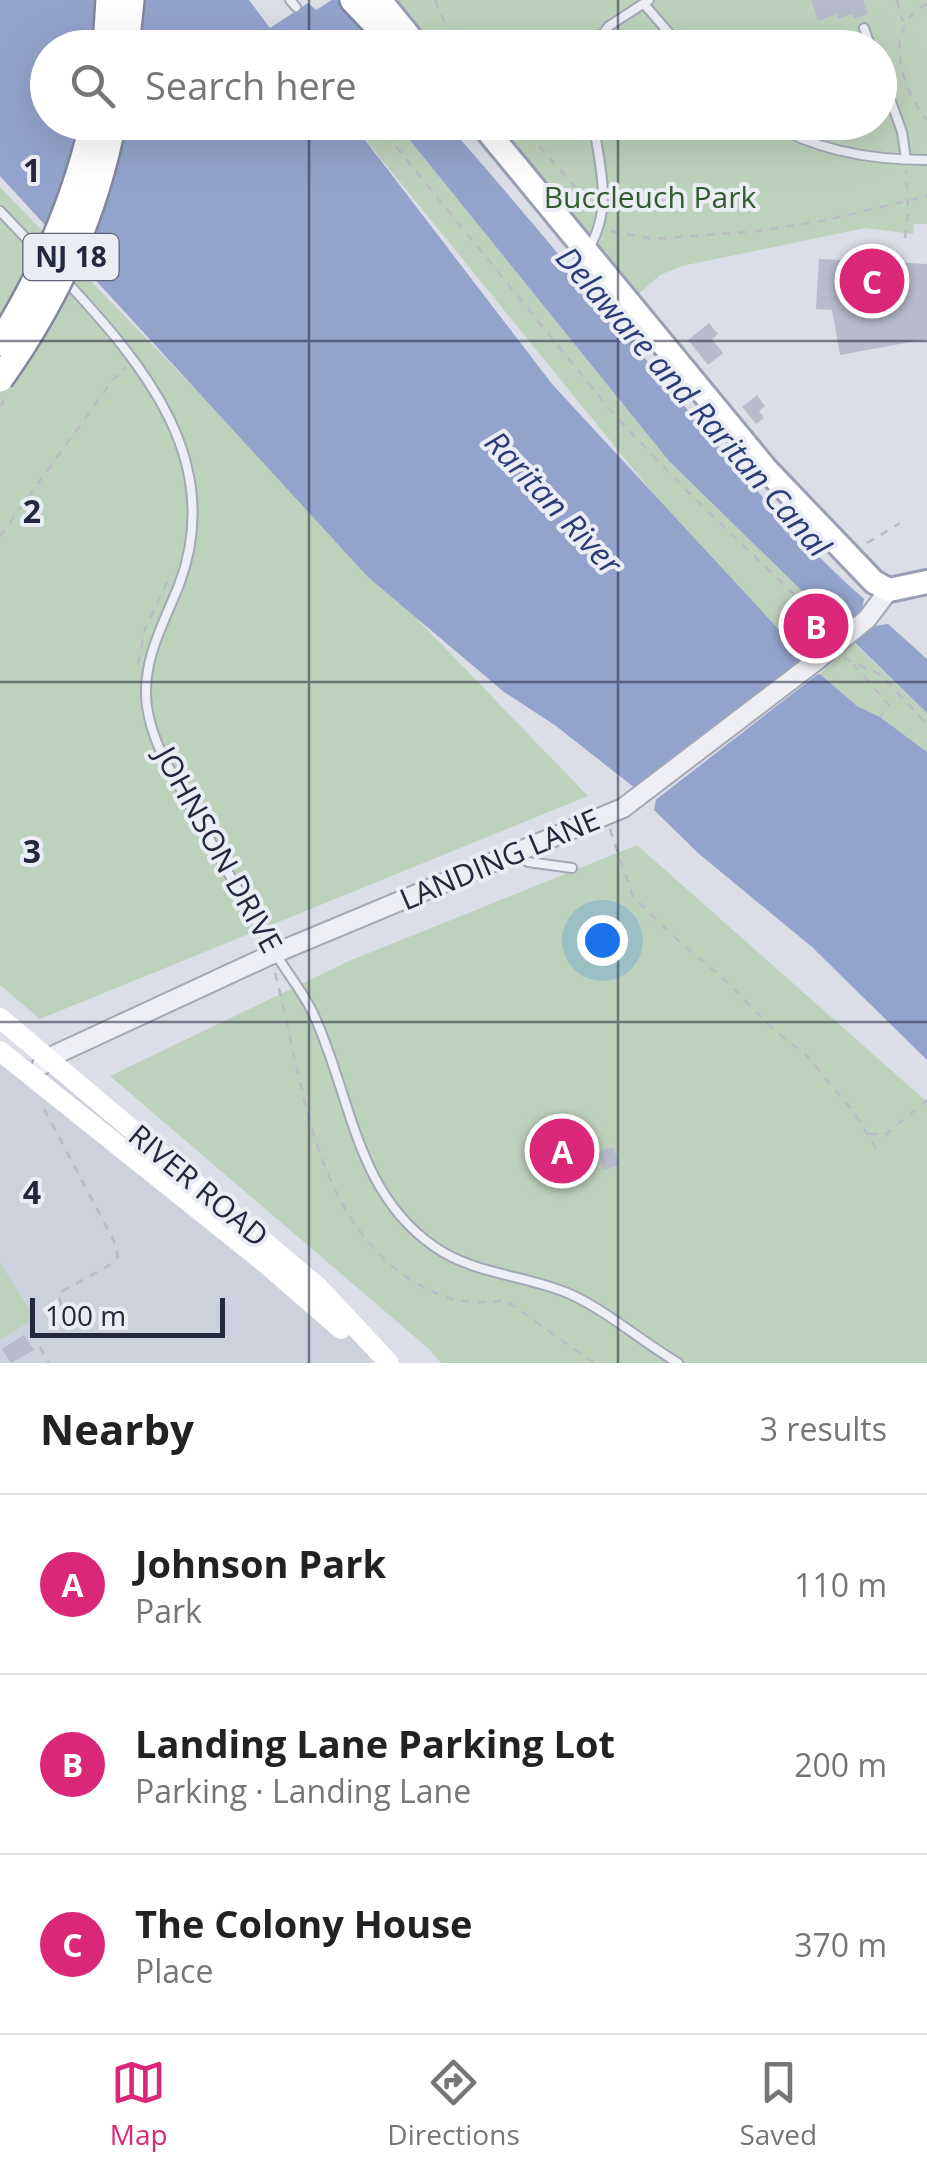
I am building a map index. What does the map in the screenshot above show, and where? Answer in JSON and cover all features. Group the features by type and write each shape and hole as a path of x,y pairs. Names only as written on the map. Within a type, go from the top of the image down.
{"highway":[{"path":"107,30 109,0"},
{"path":"128,30 130,0"},
{"path":"353,0 382,30"},
{"name":"NJ 18","path":"0,343 44,265 66,215 87,140"},
{"name":"NJ 18","path":"0,379 38,321 83,231 108,140"}],"main road":[{"path":"380,0 404,30"},
{"path":"495,140 766,469 874,582 889,590 927,582"},
{"name":"RIVER ROAD","path":"0,1018 318,1288 389,1363"},
{"name":"RIVER ROAD","path":"0,1051 266,1263 380,1363"}],"street":[{"name":"LANDING LANE","path":"32,1076 48,1058 276,954 603,817 646,793 835,649 868,619 889,590"}],"lane":[{"path":"606,30 646,2 668,30"},
{"path":"897,118 906,159"},
{"path":"587,252 605,203 596,140"},
{"path":"806,140 818,146 927,160"},
{"name":"JOHNSON DRIVE","path":"0,211 136,360 180,444 193,493 194,529 179,584 150,658 147,705 160,752 310,1007 323,1036 354,1137 385,1196 405,1221 436,1248 470,1265 547,1285 623,1326 678,1363"},
{"path":"810,611 835,649"},
{"path":"516,854 528,862 572,868"}],"path":[{"path":"435,0 448,30"},
{"path":"897,0 903,23 901,67 927,120"},
{"path":"903,23 914,10 927,4"},
{"path":"391,140 616,417 810,611"},
{"path":"534,140 594,208"},
{"path":"905,238 906,159"},
{"path":"611,230 654,239 743,233 822,221 927,196"},
{"path":"0,536 112,380 127,366"},
{"path":"867,543 900,523"},
{"path":"138,666 145,629 171,570"},
{"path":"801,601 805,597"},
{"path":"835,649 889,705 880,717"},
{"path":"852,663 881,675 927,724"},
{"path":"609,828 633,897 774,1030 806,1055 842,1096 877,1150"},
{"path":"39,1100 114,1241 118,1257 59,1294 64,1326"},
{"path":"868,1134 884,1135 927,1100"},
{"path":"884,1135 886,1144"},
{"path":"40,1347 49,1363"}],"shaded area":[{"path":"48,1058 385,1363 0,1363 0,1062"}],"green space":[{"name":"Buccleuch Park","path":"392,0 927,0 927,224 914,224 913,234 865,228 682,266 660,275 634,298 506,140 897,140 897,30 416,30"},
{"path":"366,140 410,140 669,461 842,629 805,658 668,512"},
{"path":"0,187 588,796 40,1019 0,985"},
{"path":"854,643 927,713 927,752 880,717 857,706 820,674"},
{"path":"637,845 927,1102 927,1363 441,1363 110,1076 349,961"},
{"path":"0,1263 35,1318 0,1340"}],"water":[{"name":"Raritan River","path":"0,0 249,0 270,28 308,3 316,10 339,0 370,30 30,30 30,140 365,140 552,384 805,658 803,666 812,676 820,674 857,706 880,717 927,752 927,1060 812,947 698,853 654,810 656,800 643,784 635,788 556,726 504,692 368,577 0,176"},
{"path":"410,140 461,140 751,485 864,599 861,614 874,626 888,624 927,659 927,713 669,461"}],"pier":[{"path":"819,669 823,670 653,802 641,787"}],"building":[{"path":"811,0 863,0 868,14 838,19 837,14 818,21"},
{"path":"864,253 880,254 887,262 927,264 927,339 840,355 832,310 816,309 819,259 858,261"},
{"path":"709,323 718,334 712,339 723,353 708,365 688,340"},
{"path":"757,395 765,406 759,411 764,418 756,424 742,407"},
{"path":"613,1147 619,1165 604,1170 598,1152"},
{"path":"24,1335 34,1350 11,1363 2,1349"}],"place":[{"name":"The Colony House","path":"872,281"},
{"name":"Landing Lane Parking Lot","path":"816,626"},
{"name":"Johnson Park","path":"562,1151"}],"water label":[{"name":"Delaware and Raritan Canal","path":"693,402"}]}
